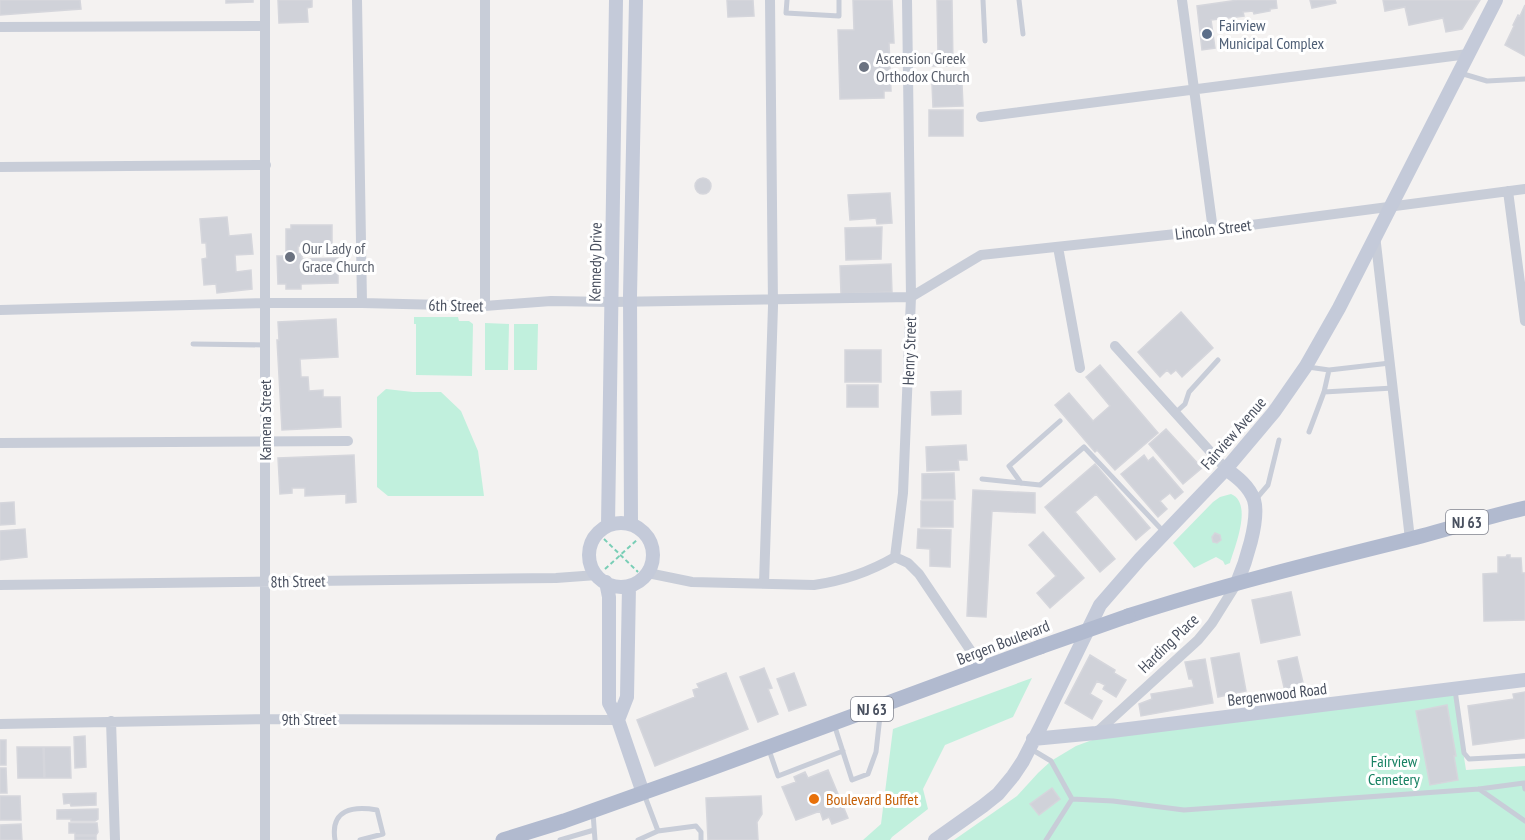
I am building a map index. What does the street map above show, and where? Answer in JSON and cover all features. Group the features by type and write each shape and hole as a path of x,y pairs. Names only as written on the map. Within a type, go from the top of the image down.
{"main road":[{"name":"Bergen Boulevard","path":"503,840 520,837 643,793 1128,615 1237,583 1525,508"}],"street":[{"name":"Kamena Street","path":"265,0 265,840"},
{"path":"357,0 362,303"},
{"path":"484,0 485,306"},
{"name":"Kennedy Drive","path":"606,532 616,0"},
{"path":"631,524 630,301 636,0"},
{"path":"764,584 773,299 770,0"},
{"name":"Henry Street","path":"895,557 903,493 911,297 907,0"},
{"path":"1182,0 1214,230"},
{"name":"Fairview Avenue","path":"935,840 998,794 1013,776 1100,606 1165,532 1226,469 1274,412 1306,366 1339,308 1496,0"},
{"path":"616,24 635,23"},
{"path":"0,27 265,26"},
{"path":"981,117 1468,54"},
{"path":"615,113 634,111"},
{"path":"0,167 266,165"},
{"name":"Lincoln Street","path":"911,297 981,255 1214,230 1525,189"},
{"path":"1508,191 1525,321"},
{"path":"613,194 632,194"},
{"path":"1376,235 1410,539"},
{"path":"1059,247 1080,368"},
{"name":"6th Street","path":"0,310 265,303 485,306 551,301 911,297"},
{"path":"1115,346 1174,414 1226,469 1240,479 1254,501"},
{"path":"0,443 348,441"},
{"name":"Harding Place","path":"1096,733 1198,640 1212,623 1237,583 1246,560 1256,513 1254,501"},
{"path":"620,523 631,524 642,530 649,539 653,550 652,562 639,581 628,586 617,586 591,565 589,553 592,542 599,532 606,532 620,523"},
{"path":"643,572 692,582 814,585 830,583 895,557 908,563 919,574 983,669"},
{"path":"602,576 609,597 609,703 618,720 643,793"},
{"name":"8th Street","path":"0,585 602,576"},
{"path":"618,720 627,697 628,586"},
{"name":"Bergenwood Road","path":"1031,744 1096,733 1525,680"},
{"name":"9th Street","path":"0,724 264,719 618,720"},
{"path":"111,721 115,840"}],"lane":[{"path":"787,0 786,13 839,16 839,0"},
{"path":"984,0 985,41"},
{"path":"1019,0 1023,34"},
{"path":"1459,73 1487,81 1525,79"},
{"path":"193,344 265,345"},
{"path":"1174,414 1185,404 1189,392 1218,360"},
{"path":"1306,366 1329,370 1390,363"},
{"path":"1309,432 1324,392 1329,370"},
{"path":"1324,392 1393,388"},
{"path":"1021,483 1009,466 1060,421"},
{"path":"1254,501 1268,485 1279,440"},
{"path":"982,479 1040,485 1084,447 1165,532"},
{"path":"1454,689 1464,753 1469,759 1525,756"},
{"path":"834,723 852,780 868,774 876,752 881,706"},
{"path":"1031,744 1051,761 1072,799"},
{"path":"768,747 778,776 843,751"},
{"path":"1072,799 1113,801 1184,810 1479,789 1524,783 1525,789"},
{"path":"1479,789 1525,821"},
{"path":"643,793 658,831"},
{"path":"1046,840 1072,799"},
{"path":"335,840 333,831 337,819 346,810 365,808 377,810 383,834 360,840"},
{"path":"593,811 595,840"},
{"path":"638,840 658,831 696,826 701,840"},
{"path":"560,840 594,830"}],"path":[{"path":"606,532 620,555 643,572"},
{"path":"602,576 638,539"}],"green space":[{"path":"414,317 458,317 459,321 469,321 473,324 472,376 416,375"},
{"path":"485,323 509,324 508,370 485,370"},
{"path":"514,324 538,324 537,370 514,370"},
{"path":"386,389 441,392 461,411 478,451 484,496 388,496 377,487 377,397"},
{"path":"1231,494 1241,506 1242,515 1230,563 1225,565 1216,557 1194,568 1173,543 1213,502"},
{"path":"1032,678 1013,717 945,745 923,789 928,809 890,840 863,840 881,824 893,729"},
{"name":"Fairview Cemetery","path":"1454,694 1466,770 1525,766 1525,840 954,840 1017,796 1051,761 1076,746 1111,733"}],"building":[{"path":"0,0 80,0 81,9 0,15"},
{"path":"226,0 253,0 253,2 226,3"},
{"path":"278,0 312,0 312,7 307,8 308,22 279,23"},
{"path":"727,0 753,0 754,16 728,17"},
{"name":"Ascension Greek Orthodox Church","path":"853,0 892,0 894,43 889,43 891,91 884,91 884,98 840,99 838,30 854,30"},
{"path":"937,0 952,0 953,66 926,66 925,54 938,53"},
{"name":"Fairview Municipal Complex","path":"1238,0 1276,0 1277,8 1254,14 1253,11 1243,12 1244,16 1211,20 1215,48 1202,50 1197,6"},
{"path":"1310,0 1335,0 1336,3 1312,8"},
{"path":"1383,0 1480,0 1462,29 1446,32 1443,18 1409,25 1405,7 1385,11"},
{"path":"1525,5 1525,56 1505,45"},
{"path":"932,84 962,84 963,106 933,107"},
{"path":"929,110 963,110 963,136 929,136"},
{"path":"700,178 706,178 711,186 709,192 700,194 695,189 695,183"},
{"path":"890,193 892,223 877,224 876,218 850,220 848,195"},
{"path":"227,217 229,236 251,234 253,254 235,255 236,272 251,270 252,289 217,293 216,284 204,285 202,259 207,258 206,243 202,243 200,219"},
{"name":"Our Lady of Grace Church","path":"291,225 332,225 332,246 298,246 298,254 302,253 302,259 338,258 338,283 301,284 301,289 286,289 286,284 278,284 277,256 286,256 286,229 291,229"},
{"path":"882,227 881,259 846,260 845,228"},
{"path":"891,264 892,292 841,294 840,266"},
{"path":"1181,312 1213,348 1182,377 1176,370 1171,374 1167,370 1160,377 1138,352"},
{"path":"336,319 338,357 300,359 301,377 308,377 309,391 323,390 323,397 340,397 341,427 282,430 278,322"},
{"path":"845,350 881,350 881,382 845,382"},
{"path":"1100,365 1158,433 1115,470 1097,450 1095,452 1055,405 1069,393 1093,421 1110,406 1086,377"},
{"path":"847,385 878,385 878,407 847,407"},
{"path":"961,391 961,414 932,415 931,392"},
{"path":"1166,429 1202,468 1183,484 1149,444"},
{"path":"966,445 967,460 958,460 959,470 927,471 926,447"},
{"path":"354,455 356,502 346,503 346,494 305,496 305,488 292,488 292,493 280,494 278,458"},
{"path":"1144,455 1148,461 1153,457 1183,492 1175,499 1170,493 1160,501 1167,509 1158,517 1121,474"},
{"path":"1095,464 1150,528 1136,540 1096,494 1075,512 1115,559 1100,572 1045,507"},
{"path":"954,473 955,499 922,499 922,474"},
{"path":"973,490 1035,493 1035,513 992,511 986,617 967,616"},
{"path":"921,501 953,501 953,527 921,527"},
{"path":"14,502 15,524 0,525 0,503"},
{"path":"25,529 27,557 0,560 0,531"},
{"path":"918,529 951,530 950,567 930,566 930,549 917,548"},
{"path":"1043,532 1084,578 1050,608 1037,593 1056,576 1029,545"},
{"path":"1215,533 1220,535 1221,540 1217,543 1213,542 1212,537"},
{"path":"1510,555 1510,558 1521,558 1522,573 1525,573 1525,620 1484,621 1483,574 1498,573 1498,557"},
{"path":"1291,592 1300,635 1261,643 1252,600"},
{"path":"1239,653 1246,691 1218,697 1211,658"},
{"path":"1090,655 1115,670 1114,673 1126,680 1116,697 1103,689 1105,685 1097,681 1090,694 1102,701 1092,719 1065,703"},
{"path":"1297,657 1305,691 1286,696 1278,661"},
{"path":"1205,659 1213,703 1141,716 1139,704 1152,699 1151,694 1194,687 1192,679 1189,679 1185,662"},
{"path":"764,668 772,688 768,689 778,714 758,722 740,677"},
{"path":"726,673 748,729 655,766 637,720 695,697 693,690 699,688 697,684"},
{"path":"794,673 806,705 789,711 777,679"},
{"path":"1525,692 1525,738 1473,745 1468,706 1514,699 1513,694"},
{"path":"1447,705 1458,780 1430,785 1416,711"},
{"path":"85,736 86,767 75,768 74,737"},
{"path":"0,740 6,740 6,765 0,765"},
{"path":"17,747 43,747 44,778 18,778"},
{"path":"44,747 70,747 71,778 45,778"},
{"path":"0,768 6,768 7,793 0,793"},
{"name":"Boulevard Buffet","path":"828,770 848,818 832,824 829,817 823,820 820,811 796,820 782,787 796,782 794,777 805,772 808,778"},
{"path":"1052,788 1060,799 1039,815 1030,804"},
{"path":"96,793 96,805 64,804 63,794"},
{"path":"0,796 20,796 21,820 0,820"},
{"path":"761,796 762,814 757,822 758,840 708,840 706,798"},
{"path":"98,809 98,819 95,821 57,819 57,810"},
{"path":"69,823 97,823 98,832 96,835 75,835 75,833 69,833"},
{"path":"21,824 22,840 0,840 0,825"},
{"path":"75,836 96,836 96,840 75,840"}],"place":[{"name":"Fairview Municipal Complex","path":"1207,34"},
{"name":"Ascension Greek Orthodox Church","path":"864,67"},
{"name":"Our Lady of Grace Church","path":"290,257"},
{"name":"Boulevard Buffet","path":"814,799"}]}
